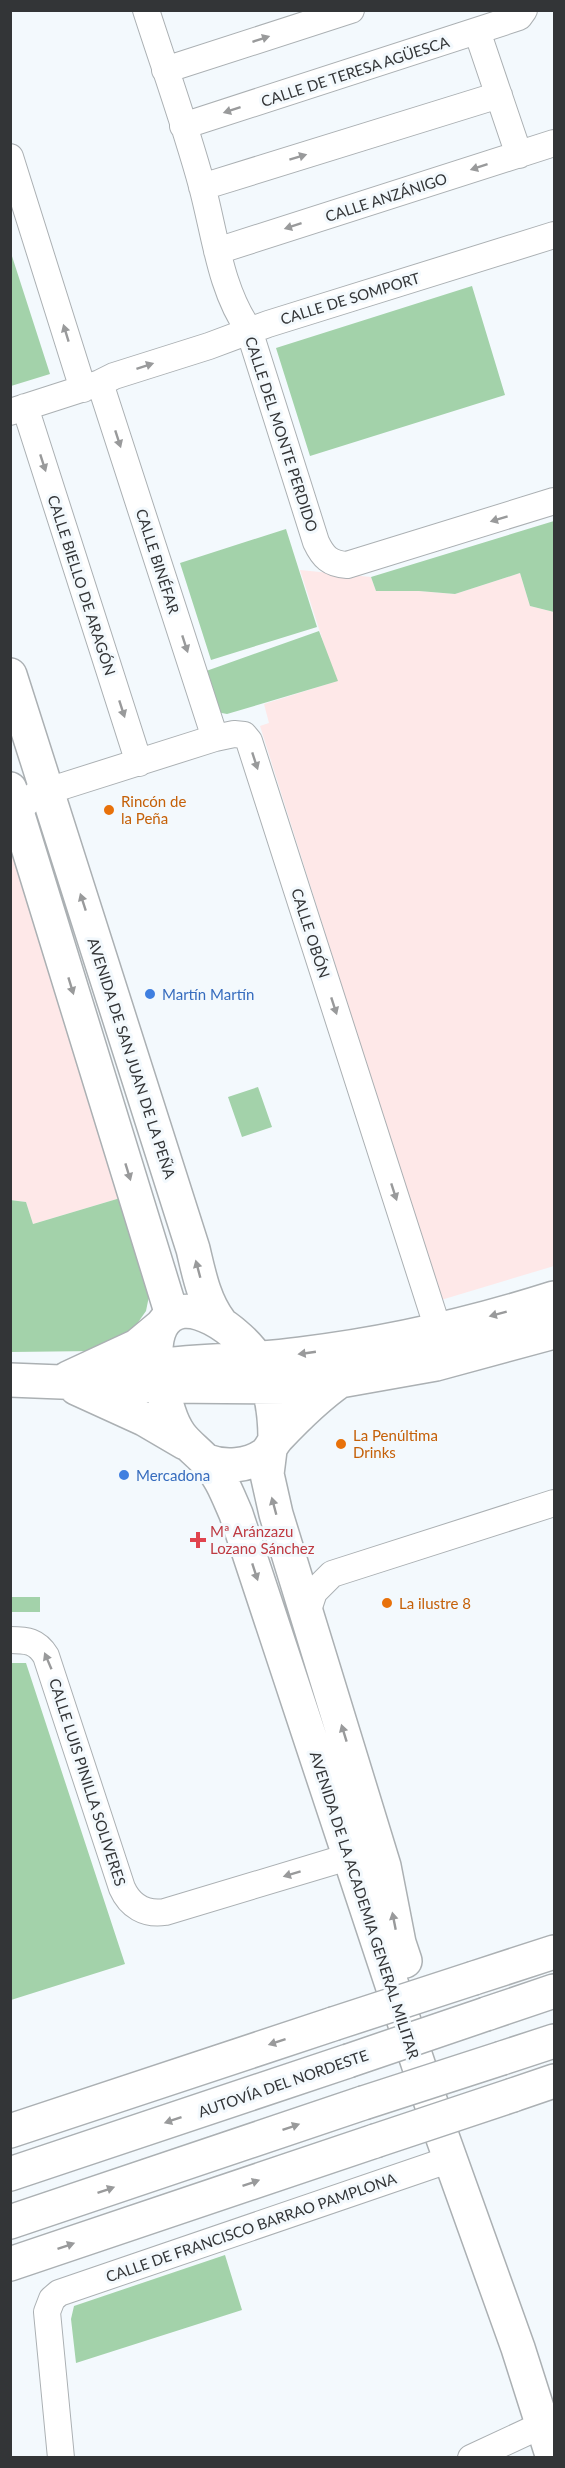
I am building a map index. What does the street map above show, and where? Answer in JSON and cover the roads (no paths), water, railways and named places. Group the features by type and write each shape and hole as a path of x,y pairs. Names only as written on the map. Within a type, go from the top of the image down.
{"main road":[{"name":"AVENIDA DE SAN JUAN DE LA PEÑA","path":"10,675 210,1308 220,1322 241,1339 263,1373"},
{"path":"15,803 167,1321 157,1340 160,1376"},
{"path":"263,1373 335,1349 438,1329 555,1298"},
{"name":"AVENIDA DE SAN JUAN DE LA PEÑA","path":"167,1321 184,1312 201,1314 220,1322"},
{"path":"61,1381 137,1346 167,1321"},
{"path":"10,1380 61,1381 263,1373 340,1381 469,1356 555,1332"},
{"name":"AVENIDA DE LA ACADEMIA GENERAL MILITAR","path":"263,1373 275,1414 273,1444 267,1474 270,1493 384,1866 399,1943 555,2394"},
{"name":"AVENIDA DE LA ACADEMIA GENERAL MILITAR","path":"160,1376 174,1426 220,1480 239,1524 348,1857 518,2348 553,2457"},
{"path":"61,1381 144,1419 216,1465 238,1464 256,1459 311,1404 340,1381"},
{"path":"517,1964 555,1944"},
{"path":"10,2131 555,1952"},
{"name":"AUTOVÍA DEL NORDESTE","path":"10,2175 555,1991"},
{"path":"10,2222 555,2041"},
{"path":"10,2264 555,2081"}],"street":[{"path":"165,70 351,10"},
{"name":"CALLE DE TERESA AGÜESCA","path":"183,126 519,17 524,11"},
{"name":"CALLE DEL MONTE PERDIDO","path":"151,12 165,70 202,187 217,251 238,313 249,330 316,542 327,560 337,565 356,563 555,501"},
{"path":"477,31 519,155"},
{"path":"202,187 499,95"},
{"name":"CALLE ANZÁNIGO","path":"217,251 555,144"},
{"name":"CALLE BINÉFAR","path":"10,157 215,738"},
{"name":"CALLE DE SOMPORT","path":"18,409 209,346 249,330 555,235"},
{"name":"CALLE BIELLO DE ARAGÓN","path":"18,409 139,763"},
{"name":"CALLE OBÓN","path":"47,792 215,738 239,733 249,741 438,1329"},
{"path":"15,803 47,792"},
{"path":"307,1613 314,1592 332,1574 555,1503"},
{"path":"290,1558 319,1571 332,1574"},
{"name":"CALLE LUIS PINILLA SOLIVERES","path":"10,1640 27,1640 36,1643 46,1656 122,1887 131,1903 140,1909 148,1912 165,1912 348,1857"},
{"name":"CALLE DE FRANCISCO BARRAO PAMPLONA","path":"61,2457 47,2319 52,2299 66,2289 452,2159"},
{"path":"471,2457 542,2425"}],"place":[{"name":"Rincón de la Peña","path":"109,810"},
{"name":"Martín Martín","path":"150,994"},
{"name":"La Penúltima Drinks","path":"341,1444"},
{"name":"Mercadona","path":"124,1475"},
{"name":"Mª Aránzazu Lozano Sánchez","path":"198,1540"},
{"name":"La ilustre 8","path":"387,1603"}]}
